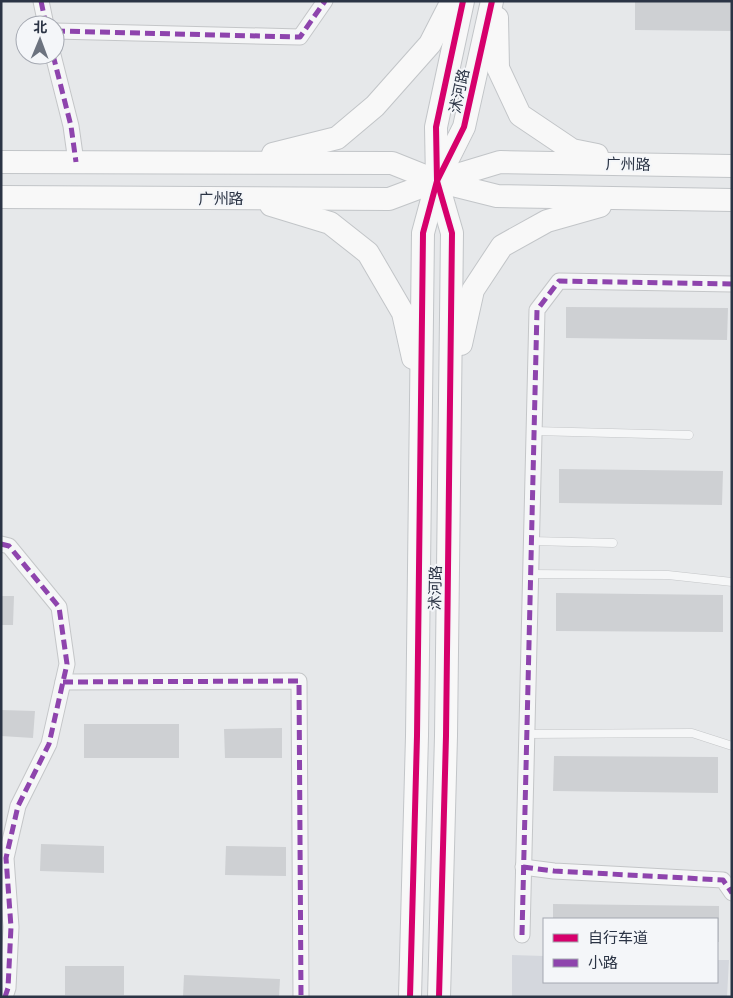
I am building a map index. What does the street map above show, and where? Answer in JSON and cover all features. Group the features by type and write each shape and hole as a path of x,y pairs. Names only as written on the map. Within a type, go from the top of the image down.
{"main road":[{"path":"241,162 337,138 375,106 430,44 452,1"},
{"name":"沭河路","path":"439,997 446,736 452,233 437,181 436,127 463,1"},
{"name":"沭河路","path":"410,997 417,736 423,233 437,181 464,127 492,1"},
{"path":"496,1 498,68 520,115 572,150 640,165"},
{"path":"1,162 392,163 437,181 498,196 732,200"},
{"name":"广州路","path":"1,197 389,199 437,181 500,162 732,166"},
{"path":"246,198 330,223 368,253 403,313 421,396"},
{"path":"450,389 472,290 502,246 546,220 627,199"}],"street":[{"path":"41,1 44,15"},
{"path":"65,31 300,37 325,1"},
{"path":"56,65 71,126 76,162"},
{"path":"522,934 537,310 559,281 732,284"},
{"path":"1,544 9,546 59,607 67,664 49,744 18,806 6,858 10,927 8,988 5,997"},
{"path":"63,682 299,681 301,997"},
{"path":"523,867 554,871 723,880 732,893"}],"lane":[{"path":"534,431 689,435"},
{"path":"531,541 613,543"},
{"path":"530,574 668,575 732,582"},
{"path":"526,734 692,733 732,746"}],"shaded area":[{"path":"512,955 543,956 543,983 718,983 718,960 729,960 727,997 512,997"}],"building":[{"path":"635,1 732,1 732,31 635,30"},
{"path":"566,307 728,308 727,340 566,338"},
{"path":"559,469 723,471 722,505 559,503"},
{"path":"556,593 723,595 723,632 556,631"},
{"path":"1,596 14,596 13,625 1,625"},
{"path":"1,710 35,711 33,738 1,736"},
{"path":"84,724 179,724 179,758 84,758"},
{"path":"282,728 282,758 225,758 224,729"},
{"path":"554,756 718,757 718,793 553,791"},
{"path":"41,844 104,846 104,873 40,871"},
{"path":"226,846 286,847 286,876 225,875"},
{"path":"553,904 719,906 719,942 718,918 553,918"},
{"path":"65,966 124,966 124,995 65,995"},
{"path":"184,975 280,979 279,997 183,997"}],"marked path":[{"path":"41,1 44,15"},
{"path":"65,31 300,37 325,1"},
{"path":"56,65 71,126 76,162"},
{"path":"522,935 537,310 559,281 732,284"},
{"path":"1,544 9,546 59,607 67,664 49,744 18,806 6,858 11,927 8,988 5,997"},
{"path":"63,682 299,681 301,997"},
{"path":"523,867 554,871 723,880 732,893"}],"cycle path":[{"path":"439,997 446,736 452,233 437,181 436,127 463,1"},
{"path":"410,997 417,736 423,233 437,181 464,127 492,1"}]}
